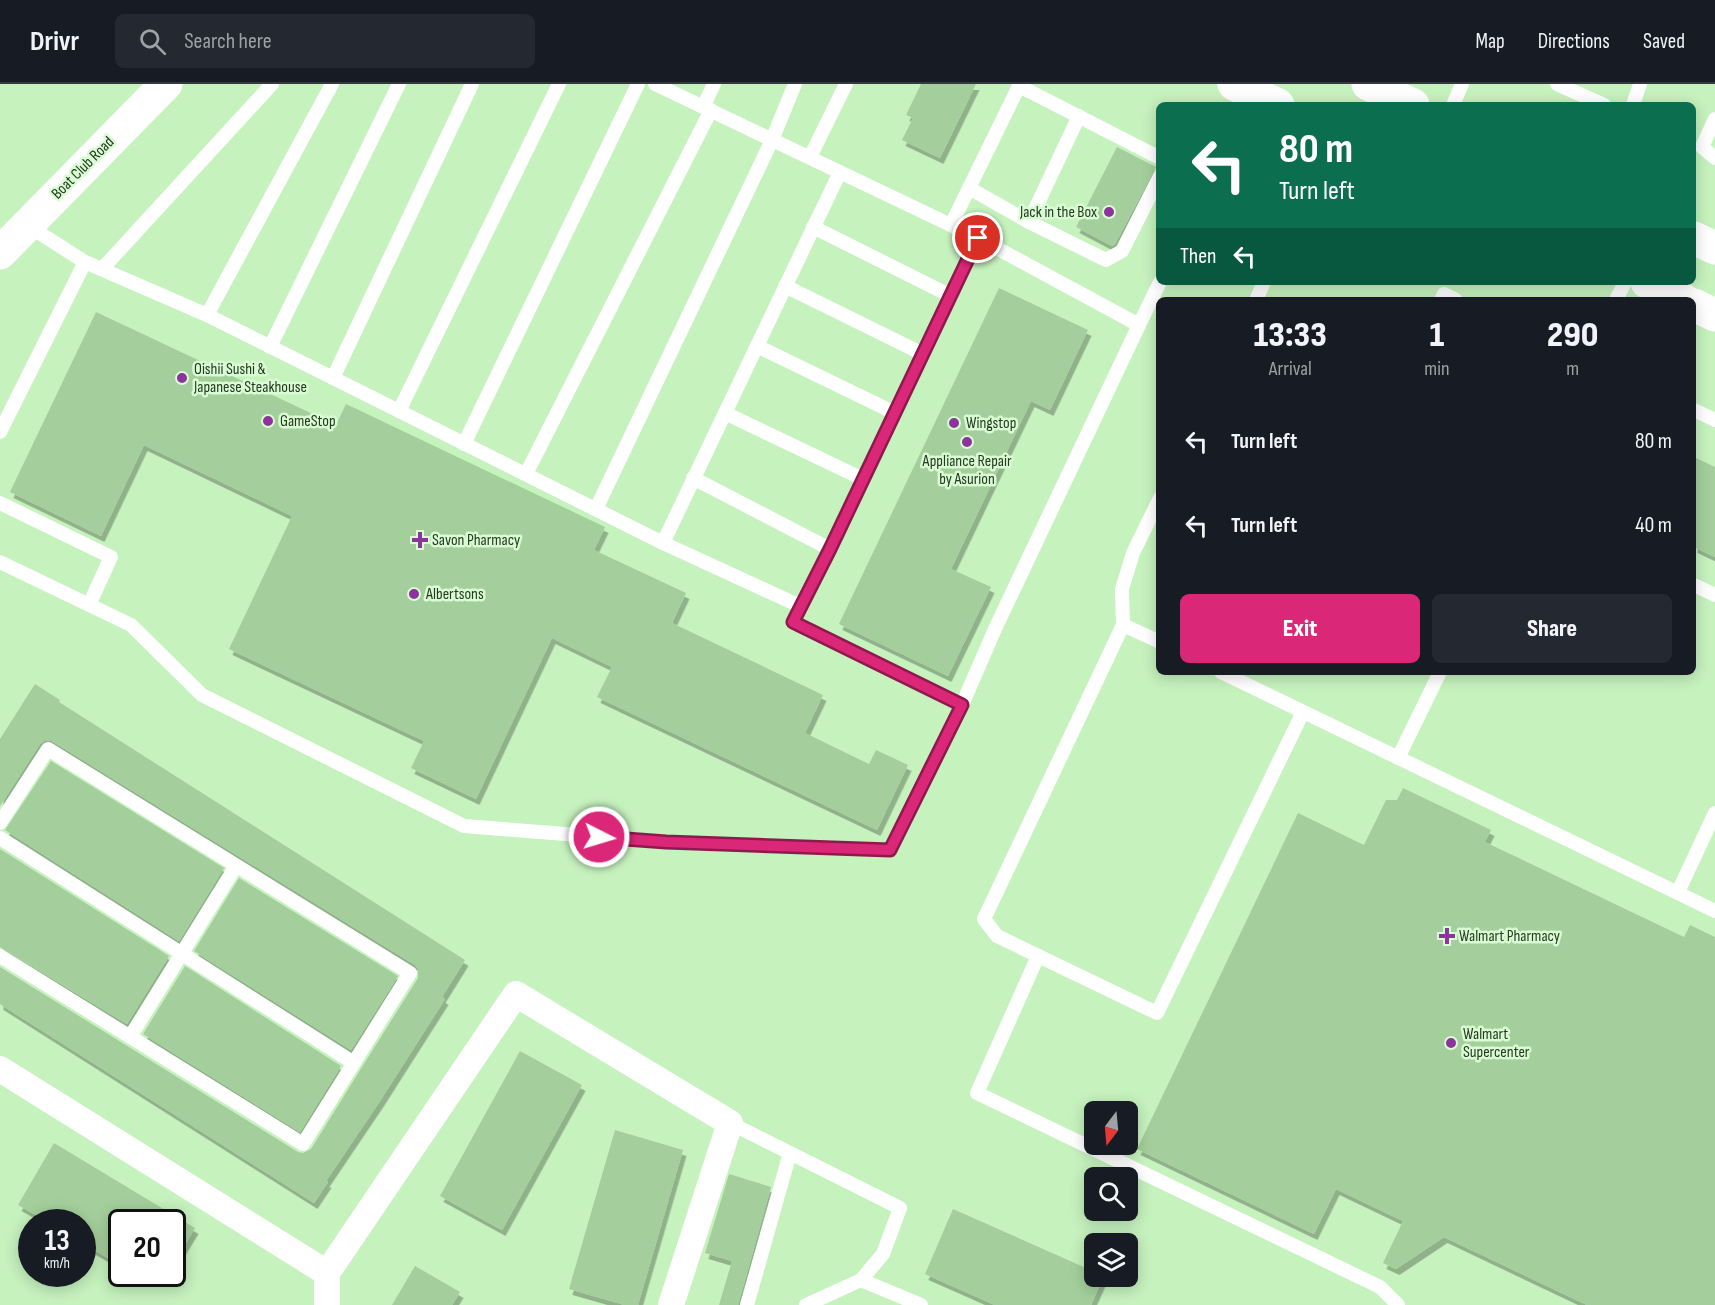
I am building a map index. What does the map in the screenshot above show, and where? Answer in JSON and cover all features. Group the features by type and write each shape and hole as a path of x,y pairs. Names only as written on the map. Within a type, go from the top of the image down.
{"main road":[{"name":"Boat Club Road","path":"0,252 166,84"},
{"path":"1368,84 1407,102"},
{"path":"1653,285 1678,297"},
{"path":"1696,305 1715,315"}],"street":[{"path":"327,1305 327,1273 516,994 730,1123 671,1305"},
{"path":"0,1069 327,1273"}],"lane":[{"path":"102,269 272,84"},
{"path":"207,315 332,84"},
{"path":"270,347 399,84"},
{"path":"333,378 472,84"},
{"path":"399,411 559,84"},
{"path":"464,444 638,84"},
{"path":"655,84 978,238 1139,325"},
{"path":"526,474 707,108 714,84"},
{"path":"596,509 772,140 795,84"},
{"path":"810,157 846,84"},
{"path":"1454,102 1462,84"},
{"path":"1557,84 1597,102"},
{"path":"1634,102 1640,84"},
{"path":"951,225 1019,85 1156,156"},
{"path":"1029,222 1079,116"},
{"path":"1715,118 1696,150 1715,158"},
{"path":"663,543 840,172"},
{"path":"969,189 1106,260 1122,252 1156,185"},
{"path":"27,225 85,262 207,315 663,543 800,606"},
{"path":"813,227 951,296"},
{"path":"962,705 793,622 978,238"},
{"path":"0,432 85,262"},
{"path":"0,562 131,625 202,695 464,826 666,842 890,850 962,705 995,629 1159,285"},
{"path":"785,286 923,354"},
{"path":"757,346 895,413"},
{"path":"1696,411 1715,420"},
{"path":"725,413 863,479"},
{"path":"693,478 830,549"},
{"path":"0,502 111,557 89,605"},
{"path":"1156,506 1133,553 1122,589 1123,625 984,919 997,936 1157,1013 1303,712"},
{"path":"1696,586 1715,595"},
{"path":"1123,625 1156,640"},
{"path":"1227,675 1715,911"},
{"path":"1398,758 1439,675"},
{"path":"0,823 48,749 410,973 303,1144 0,956"},
{"path":"1677,892 1715,813"},
{"path":"0,838 354,1063"},
{"path":"130,1037 236,866"},
{"path":"1038,956 977,1093 1380,1287 1398,1305"},
{"path":"730,1123 900,1208 883,1254 861,1280 806,1305"},
{"path":"747,1305 790,1153"},
{"path":"861,1280 921,1305"}],"building":[{"path":"921,84 976,84 940,158 902,140 913,118 906,115"},
{"path":"1117,147 1156,167 1112,246 1076,227"},
{"path":"999,288 1088,330 1050,410 1031,401 951,569 991,587 948,676 839,624"},
{"path":"96,312 336,425 346,404 605,527 594,550 686,593 672,623 823,695 805,733 869,764 876,750 908,765 877,830 597,697 612,667 552,638 476,799 411,768 424,741 229,649 292,516 144,445 101,536 10,492"},
{"path":"1696,458 1715,467 1715,557 1696,548"},
{"path":"35,684 60,700 59,702 465,960 442,997 445,999 314,1203 0,1004 0,967 303,1153 311,1149 418,978 418,969 415,965 52,741 44,741 40,744 0,806 0,739"},
{"path":"51,761 224,868 179,941 5,830"},
{"name":"Walmart Supercenter","path":"1403,788 1491,830 1485,842 1684,937 1690,925 1715,937 1715,1305 1587,1305 1444,1237 1396,1269 1383,1263 1403,1221 1336,1189 1314,1234 1138,1149 1298,813 1364,845 1386,800 1397,800"},
{"path":"0,849 169,956 127,1024 0,947"},
{"path":"239,878 398,976 351,1050 194,951"},
{"path":"185,966 341,1066 300,1132 143,1034"},
{"path":"520,1051 582,1085 502,1230 440,1196"},
{"path":"615,1130 683,1150 638,1305 625,1305 569,1289"},
{"path":"54,1143 163,1209 108,1209 108,1258 96,1251 96,1209 25,1209 18,1205"},
{"path":"729,1174 771,1187 738,1305 719,1305 732,1261 705,1253"},
{"path":"953,1209 1084,1267 1084,1287 1099,1287 1091,1305 995,1305 925,1274"},
{"path":"186,1223 195,1228 186,1243"},
{"path":"415,1266 460,1292 452,1305 392,1305"}],"place":[{"name":"Jack in the Box","path":"1109,212"},
{"name":"Oishii Sushi & Japanese Steakhouse","path":"182,378"},
{"name":"GameStop","path":"268,421"},
{"name":"Wingstop","path":"954,423"},
{"name":"Appliance Repair by Asurion","path":"967,442"},
{"name":"Savon Pharmacy","path":"420,540"},
{"name":"Albertsons","path":"414,594"},
{"name":"Walmart Pharmacy","path":"1447,936"},
{"name":"Walmart Supercenter","path":"1451,1043"}],"route":[{"path":"599,837 666,842 890,850 962,705 793,622 978,238"}]}
